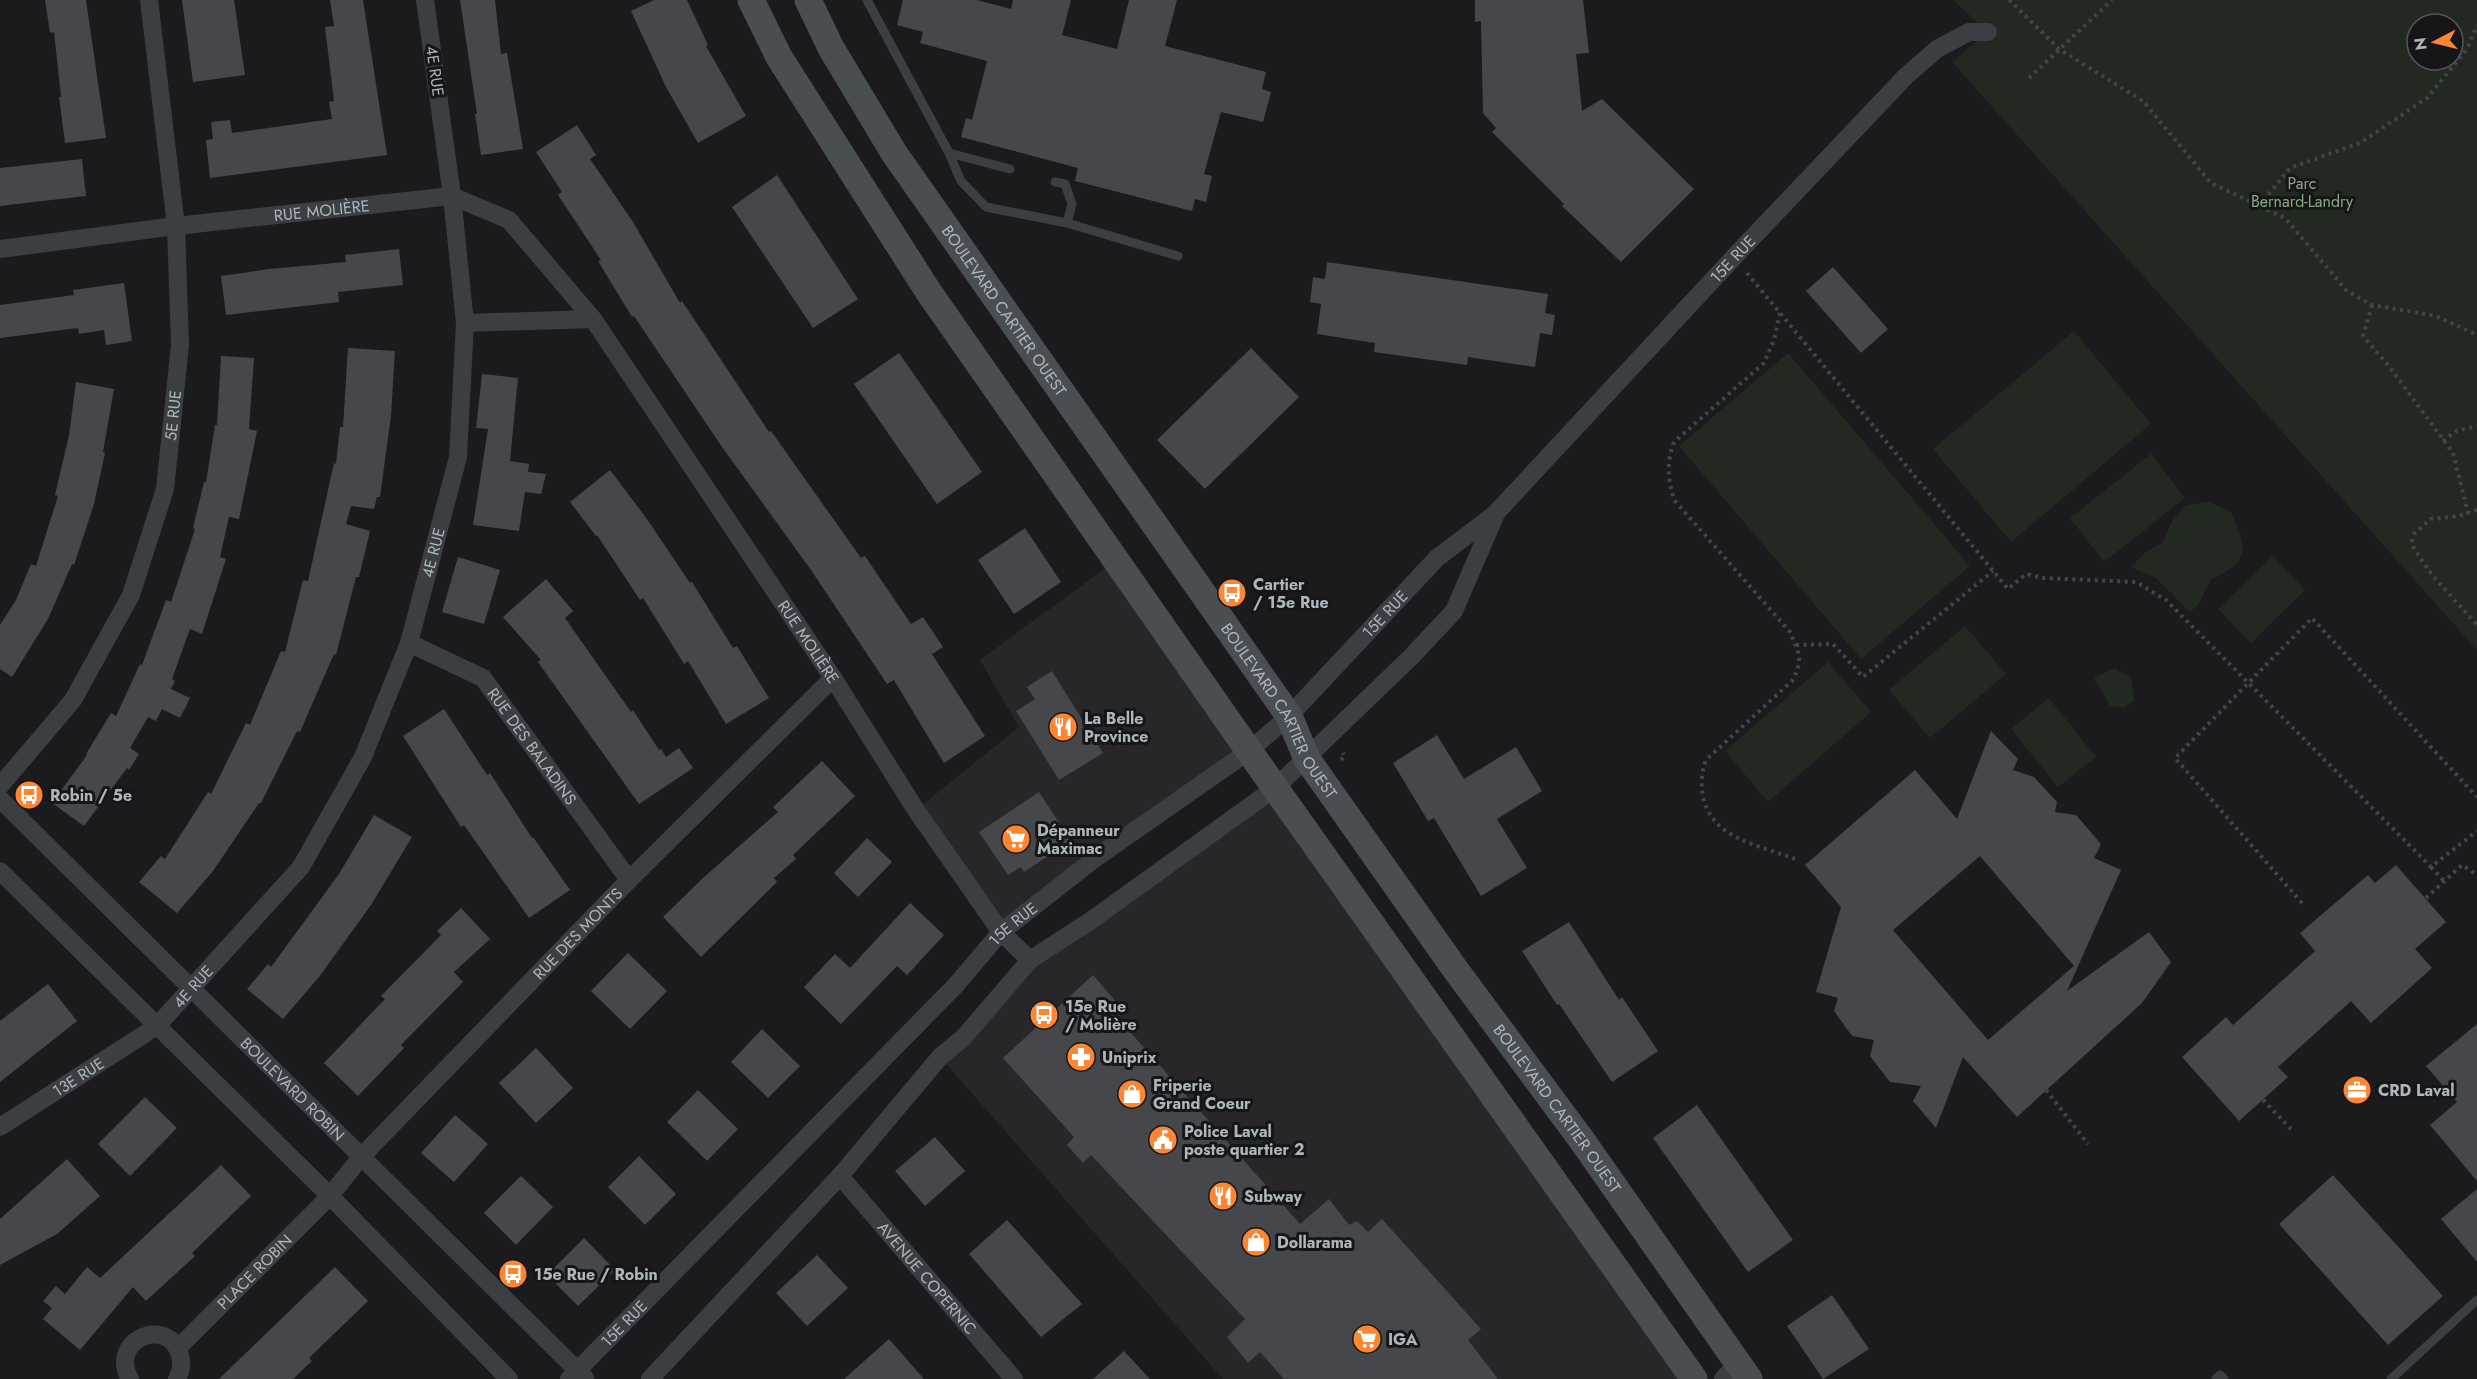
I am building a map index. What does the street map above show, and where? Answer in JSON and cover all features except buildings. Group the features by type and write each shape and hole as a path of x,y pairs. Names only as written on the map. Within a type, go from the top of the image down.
{"street":[{"name":"5E RUE","path":"0,786 73,700 131,595 165,489 180,345 176,226 149,0"},
{"name":"4E RUE","path":"157,1026 301,867 363,757 409,643 458,457 465,323 452,196 425,0"},
{"path":"751,0 779,57 921,281 1275,788 1694,1379"},
{"name":"BOULEVARD CARTIER OUEST","path":"808,0 831,48 894,153 1289,716 1307,759 1455,969 1581,1139 1737,1374"},
{"name":"15E RUE","path":"578,1376 955,986 1000,932 1097,857 1249,751 1289,716 1437,558 1496,514 1734,257 1906,76 1938,50 1969,32 1988,32"},
{"name":"RUE MOLIÈRE","path":"0,249 176,226 452,196 509,220 593,319 833,678 916,810 1000,932 1030,960"},
{"path":"465,323 593,319"},
{"name":"15E RUE","path":"651,1379 840,1176 940,1057 964,1037 1030,960 1093,919 1275,788 1307,759 1454,611 1496,514"},
{"name":"RUE DES BALADINS","path":"409,643 483,678 630,880"},
{"name":"RUE DES MONTS","path":"330,1196 361,1157 630,880 833,678"},
{"name":"BOULEVARD ROBIN","path":"0,799 578,1376"},
{"path":"0,871 330,1196 509,1379"},
{"name":"13E RUE","path":"0,1127 157,1026"},
{"name":"AVENUE COPERNIC","path":"840,1176 1014,1379"},
{"name":"PLACE ROBIN","path":"178,1348 330,1196"},
{"path":"130,1379 124,1361 127,1351 132,1343 142,1336 152,1334 162,1335 178,1348 182,1359 182,1369 177,1379"}],"lane":[{"path":"867,0 949,153 961,181 986,207 1067,223 1178,256"},
{"path":"949,153 1010,169"},
{"path":"1054,182 1065,184 1072,204 1067,223"},
{"path":"2391,1379 2477,1300"},
{"path":"2216,1379 2220,1375 2224,1379"}],"path":[{"path":"2009,0 2059,49 2143,101 2211,183 2285,218 2346,290 2372,305 2436,316 2477,334"},
{"path":"2029,78 2112,0"},
{"path":"2259,206 2290,168 2360,143 2427,98 2467,49 2477,25"},
{"path":"1734,257 2008,589 2026,574 2043,578 2136,582 2166,600 2444,881"},
{"path":"2372,305 2363,336 2388,365 2453,453 2468,513"},
{"path":"1780,313 1774,340 1764,363 1674,442 1668,459 1668,479 1674,500 1790,632 1796,645 1800,667 1792,681 1706,760 1700,775 1706,811 1718,826 1730,835 1795,859"},
{"path":"2443,441 2456,431 2477,426"},
{"path":"2477,510 2431,519 2414,534 2412,541 2414,549 2433,576 2477,625"},
{"path":"1796,645 1833,644 1863,677 1993,571"},
{"path":"2302,903 2175,758 2312,618 2477,796"},
{"path":"1341,760 1345,756 1343,753"},
{"path":"2431,867 2477,831"},
{"path":"2426,898 2462,865 2477,875"},
{"path":"2046,1090 2088,1144"},
{"path":"2263,1100 2291,1129"}],"shaded area":[{"path":"1115,561 1249,751 1001,932 916,810 1019,727 980,660"},
{"path":"1275,788 1694,1379 1223,1379 940,1057 1030,960"}],"green space":[{"name":"Parc Bernard-Landry","path":"1953,0 2477,0 2477,650 1952,62 1988,32"},
{"path":"2074,331 2151,424 2011,542 1933,449"},
{"path":"1788,353 1970,566 1861,659 1679,446"},
{"path":"2151,454 2185,498 2104,562 2070,518"},
{"path":"2209,502 2231,512 2240,536 2242,553 2233,567 2210,580 2199,604 2190,612 2156,578 2130,567 2146,552 2162,543 2173,519 2186,505"},
{"path":"2273,556 2305,590 2251,643 2218,609"},
{"path":"1965,626 2006,674 1930,738 1889,690"},
{"path":"1828,662 1871,712 1768,802 1725,751"},
{"path":"2115,668 2131,678 2134,700 2124,708 2110,706 2094,678"},
{"path":"2049,698 2096,757 2058,787 2011,729"}],"place":[{"name":"Cartier / 15e Rue","path":"1232,593"},
{"name":"La Belle Province","path":"1063,727"},
{"name":"Robin / 5e","path":"29,795"},
{"name":"Dépanneur Maximac","path":"1016,839"},
{"name":"15e Rue / Molière","path":"1044,1015"},
{"name":"Uniprix","path":"1081,1057"},
{"name":"CRD Laval","path":"2357,1090"},
{"name":"Friperie Grand Coeur","path":"1132,1094"},
{"name":"Police Laval poste quartier 2","path":"1163,1140"},
{"name":"Subway","path":"1223,1196"},
{"name":"Dollarama","path":"1256,1242"},
{"name":"15e Rue / Robin","path":"513,1274"},
{"name":"IGA","path":"1367,1339"}]}
